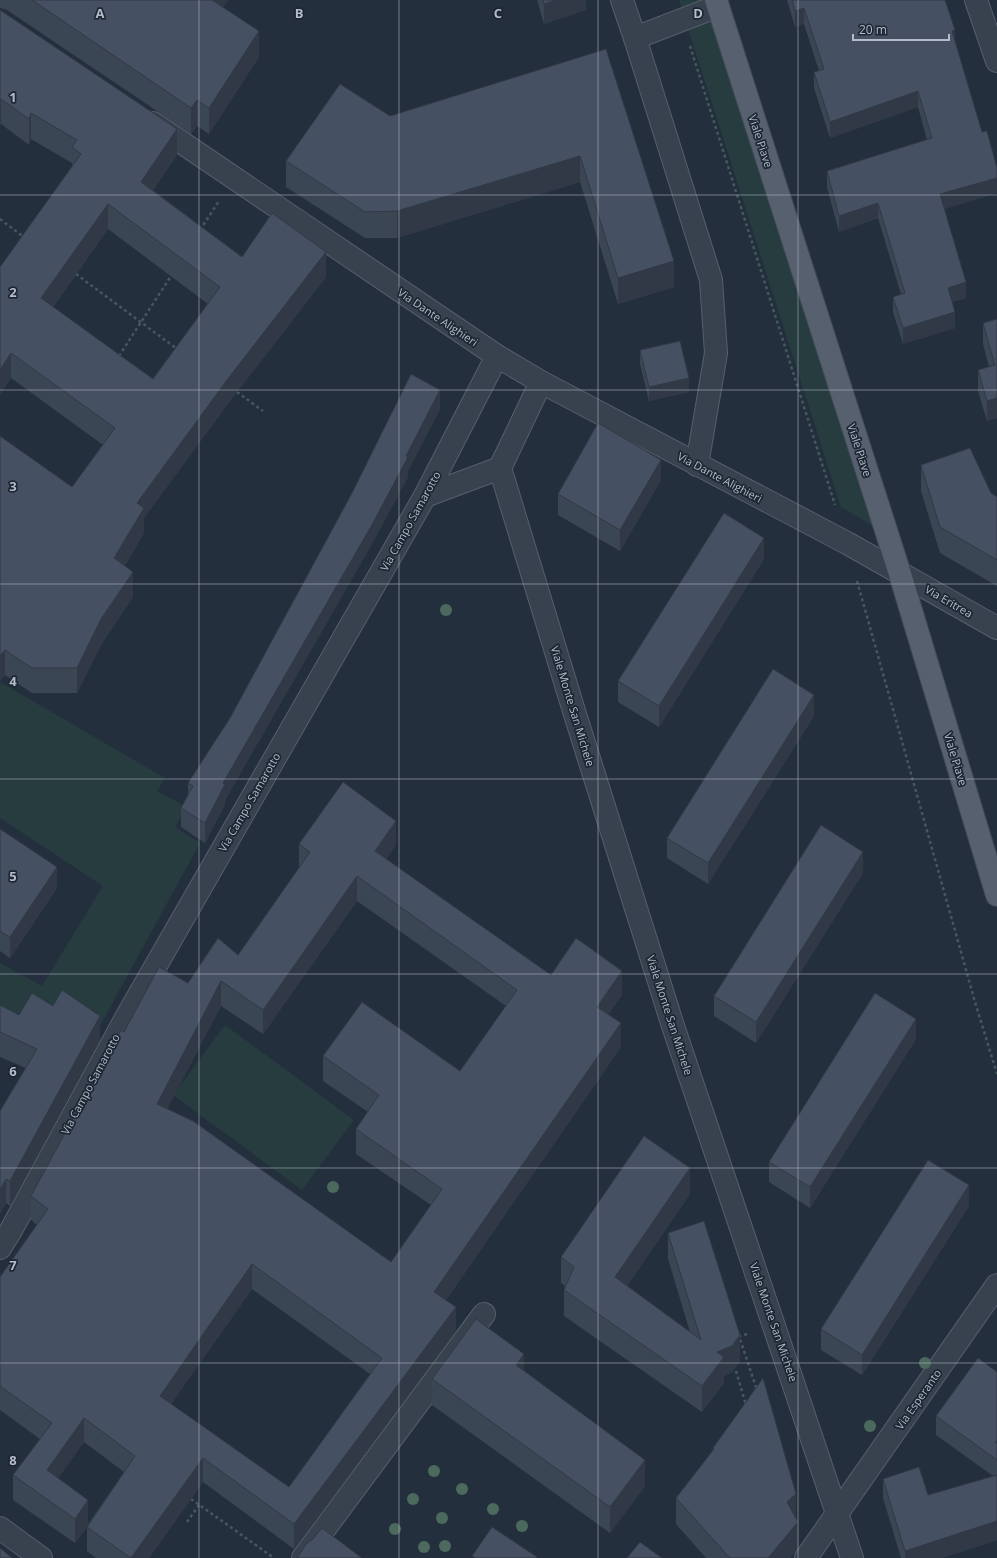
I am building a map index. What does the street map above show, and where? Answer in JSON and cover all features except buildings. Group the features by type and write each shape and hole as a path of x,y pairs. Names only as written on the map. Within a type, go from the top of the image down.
{"main road":[{"name":"Viale Piave","path":"717,3 900,574 997,895"}],"street":[{"path":"622,0 711,280 716,353 697,465"},
{"path":"976,0 997,61"},
{"name":"Viale Piave","path":"634,38 717,3"},
{"name":"Via Dante Alighieri","path":"136,112 497,356 541,382 846,543 900,574"},
{"name":"Via Campo Samarotto","path":"0,1248 127,1016 425,496 497,356"},
{"path":"425,496 500,468 541,382"},
{"name":"Viale Monte San Michele","path":"500,468 574,711 673,1026 852,1558"},
{"name":"Via Eritrea","path":"900,574 997,628"},
{"name":"Via Esperanto","path":"806,1558 997,1285"},
{"path":"303,1558 484,1314"},
{"path":"0,1528 41,1558"}],"path":[{"path":"199,232 234,178"},
{"path":"0,219 30,241"},
{"path":"76,274 182,352"},
{"path":"117,360 171,276"},
{"path":"237,392 263,411"},
{"path":"748,1334 739,1336 758,1394"},
{"path":"736,1371 746,1406 753,1403"},
{"path":"191,1499 274,1558"},
{"path":"187,1522 199,1505"}],"green space":[{"path":"679,0 705,0 873,526 841,507"},
{"path":"0,682 165,778 157,791 187,807 175,827 200,843 96,1033 0,1022 0,963 42,986 103,886 0,818"},
{"path":"225,1025 354,1120 302,1190 173,1095"}]}
